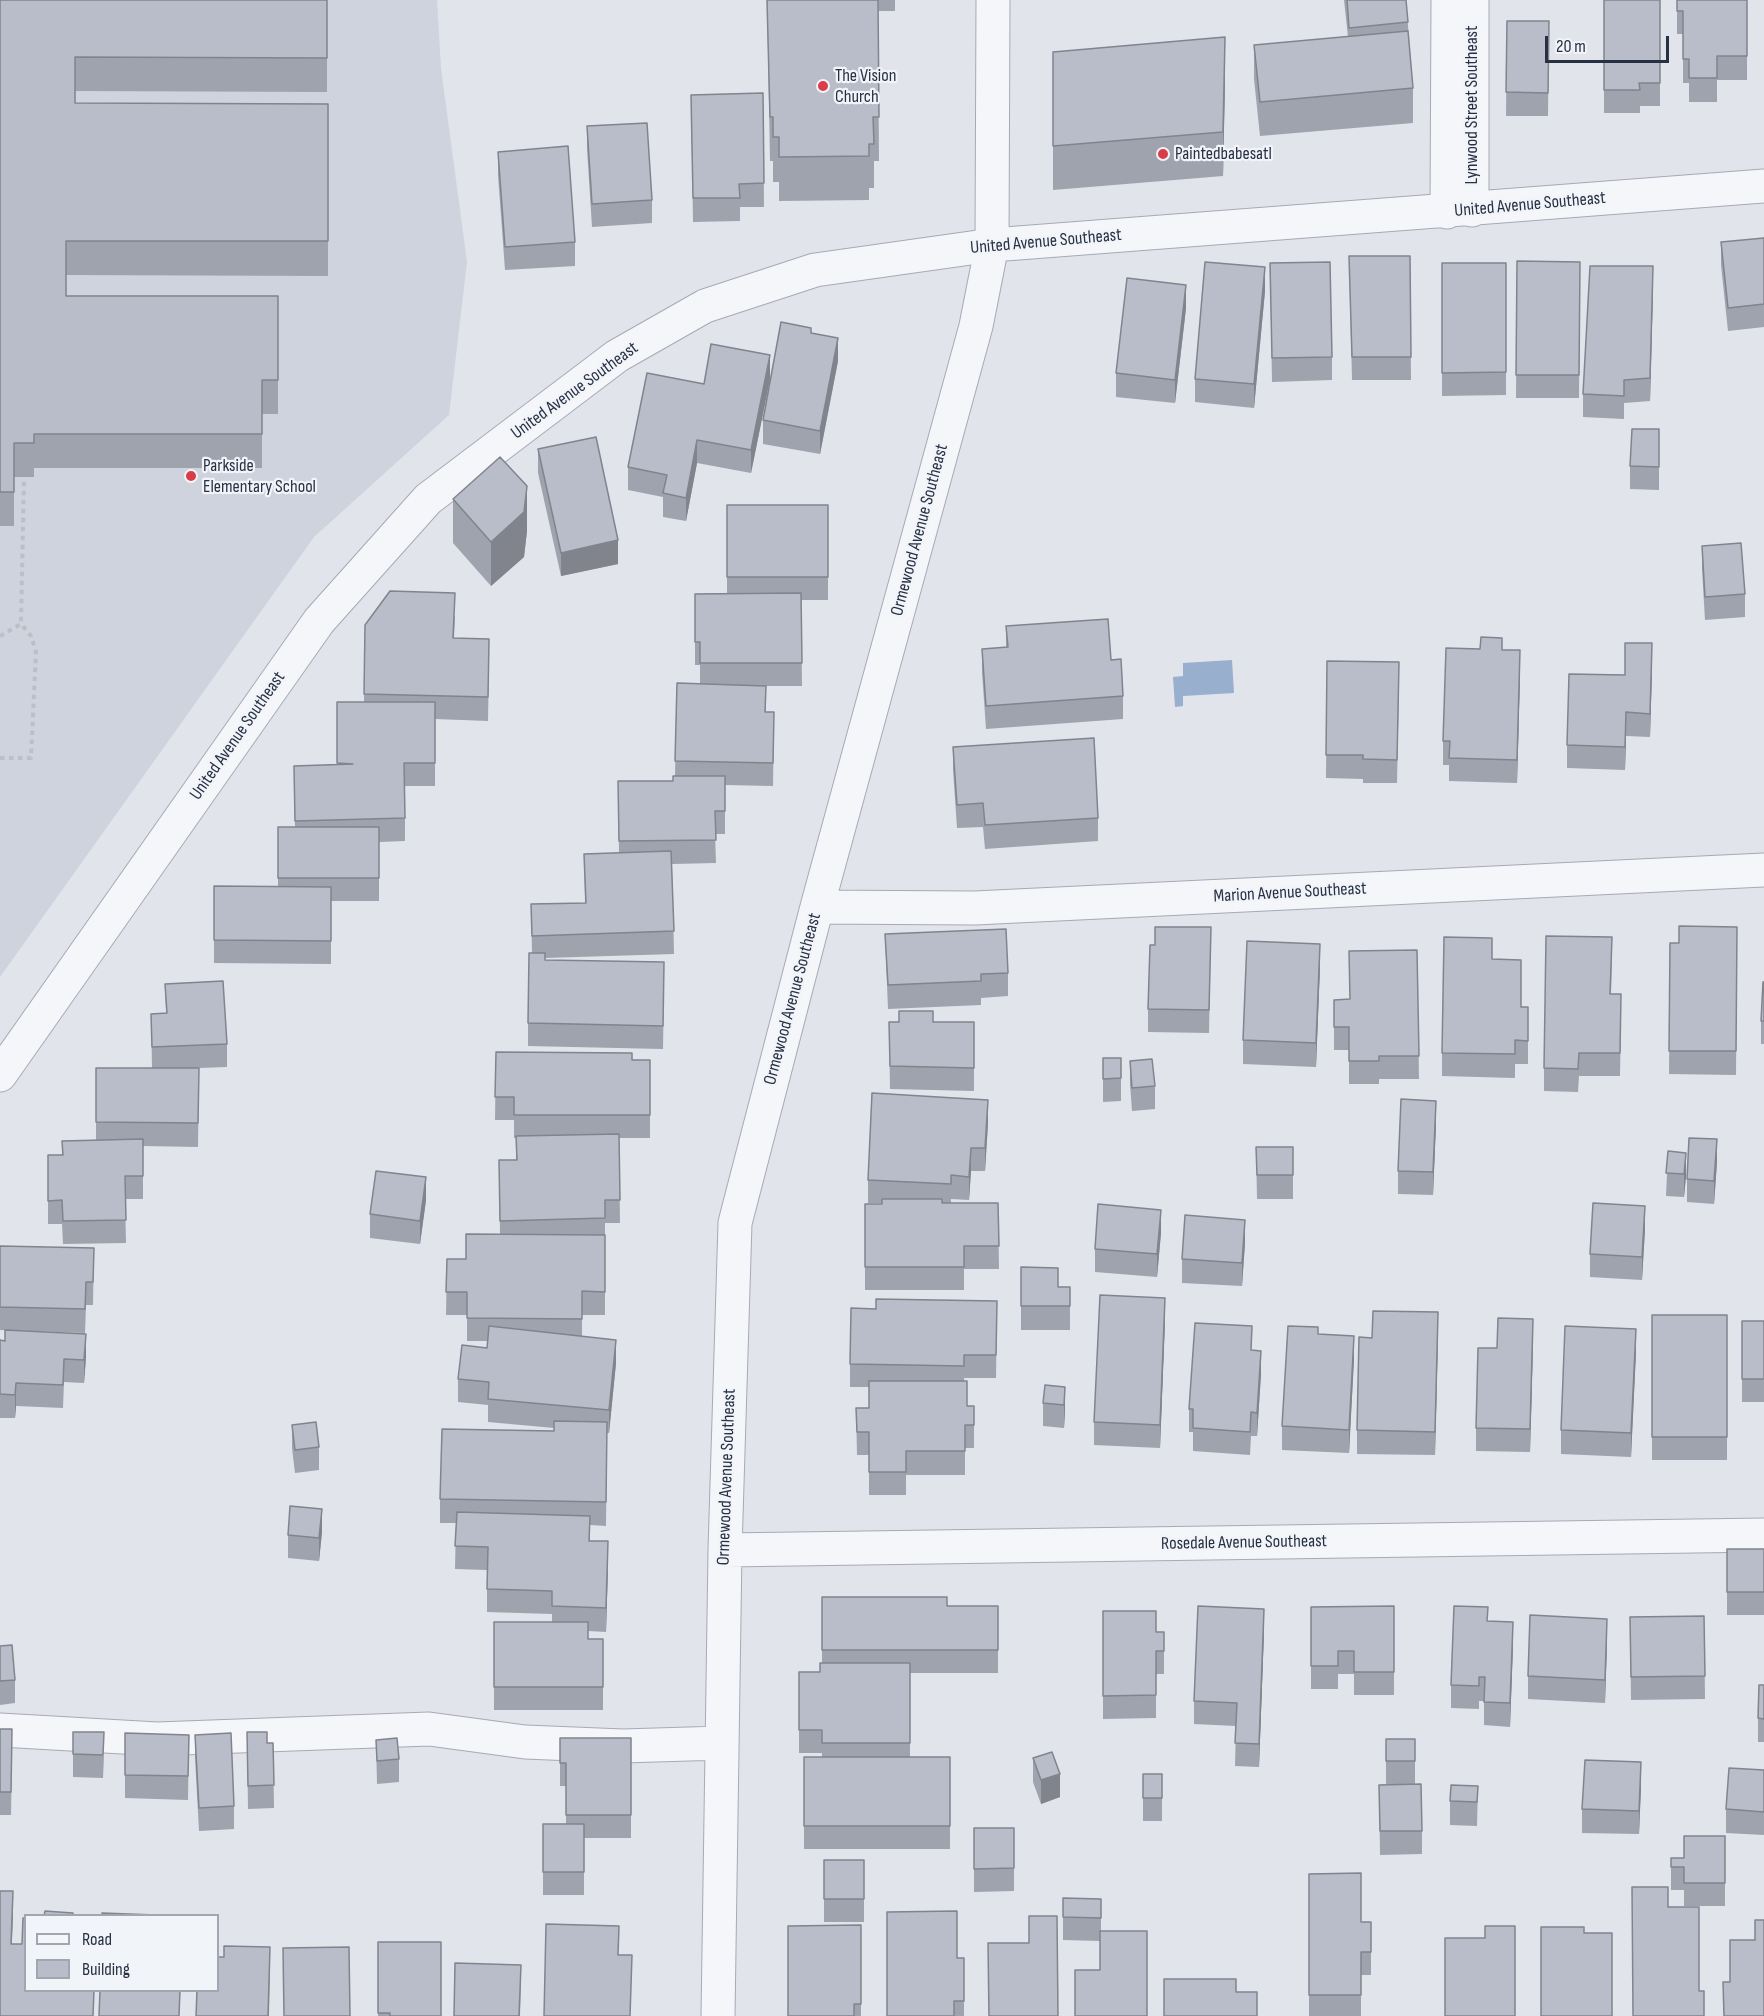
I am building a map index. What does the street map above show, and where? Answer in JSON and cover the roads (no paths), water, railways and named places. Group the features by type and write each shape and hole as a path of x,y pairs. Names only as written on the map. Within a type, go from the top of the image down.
{"street":[{"name":"Ormewood Avenue Southeast","path":"718,2016 724,1550 735,1223 817,907 976,326 992,245 993,0"},
{"path":"1448,0 1459,211"},
{"name":"Lynwood Street Southeast","path":"1459,211 1472,0"},
{"name":"United Avenue Southeast","path":"0,1075 319,621 428,499 617,356 705,306 815,270 992,245 1764,186"},
{"name":"Marion Avenue Southeast","path":"817,907 975,908 1764,870"},
{"name":"Rosedale Avenue Southeast","path":"724,1550 1764,1535"},
{"path":"0,1730 157,1739 429,1730 536,1742 623,1746 722,1743"}],"water":[{"path":"1232,660 1234,693 1183,696 1183,706 1175,707 1173,677 1183,676 1183,663"}],"place":[{"name":"The Vision Church","path":"823,86"},
{"name":"Paintedbabesatl","path":"1163,154"},
{"name":"Parkside Elementary School","path":"191,476"}]}
